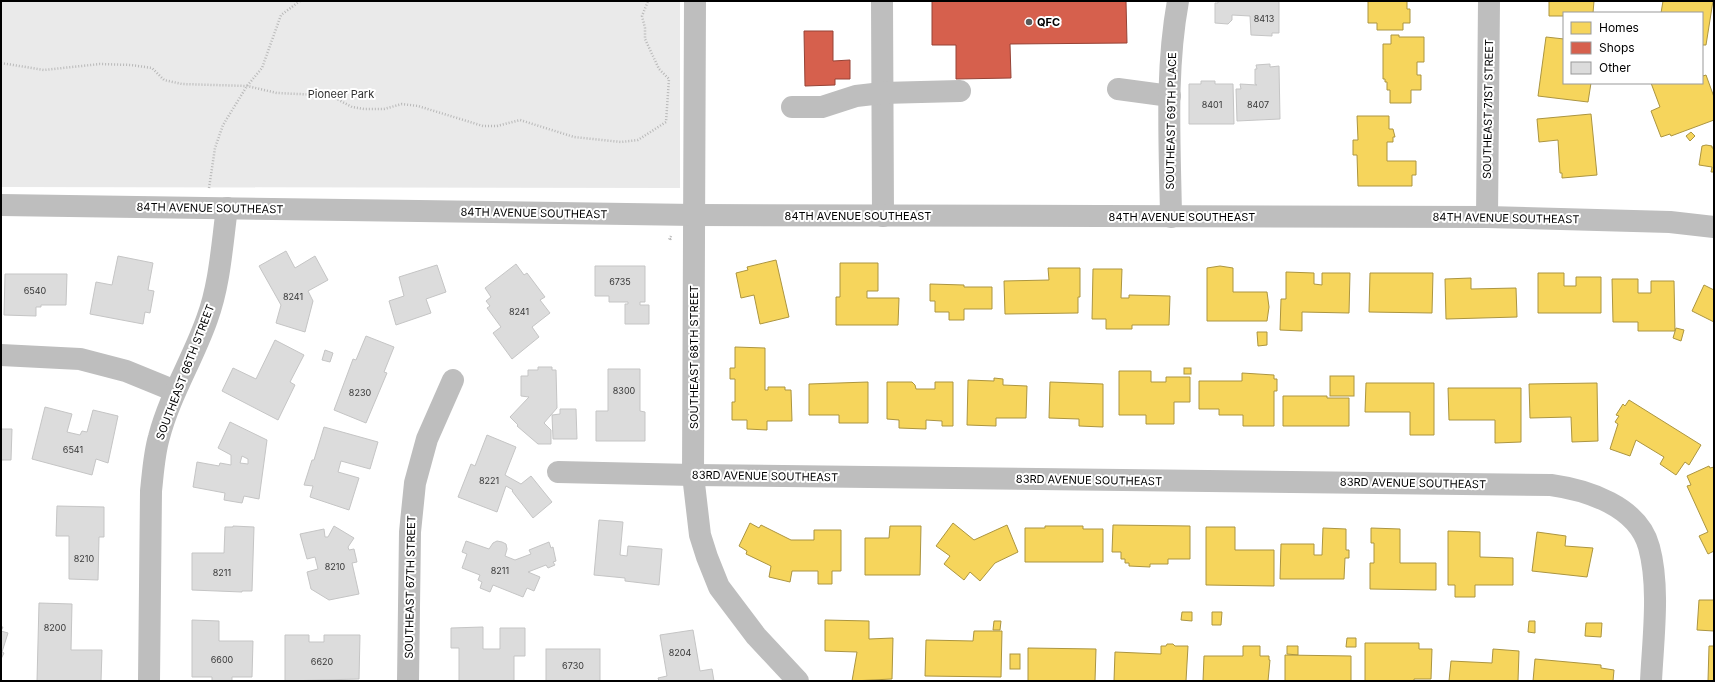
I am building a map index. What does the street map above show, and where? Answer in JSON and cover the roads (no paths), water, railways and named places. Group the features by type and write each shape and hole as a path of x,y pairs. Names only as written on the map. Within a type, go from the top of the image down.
{"street":[{"name":"SOUTHEAST 68TH STREET","path":"695,1 693,475 700,534 707,557 719,586 756,636 798,681"},
{"path":"882,1 883,216"},
{"name":"SOUTHEAST 69TH PLACE","path":"1171,217 1170,96 1172,50 1178,1"},
{"name":"SOUTHEAST 71ST STREET","path":"1487,217 1490,1"},
{"path":"1118,89 1170,96"},
{"path":"792,107 822,107 856,96 882,93 960,91"},
{"name":"84TH AVENUE SOUTHEAST","path":"1,205 695,215 1487,217 1670,222 1714,227"},
{"name":"SOUTHEAST 66TH STREET","path":"149,681 151,491 159,436 175,391 207,318 216,282 217,208"},
{"path":"1,355 80,359 126,371 175,391"},
{"name":"SOUTHEAST 67TH STREET","path":"408,681 410,532 415,482 427,439 453,380"},
{"name":"83RD AVENUE SOUTHEAST","path":"558,472 693,475 1551,485 1574,488 1592,494 1615,505 1628,515 1640,528 1649,545 1655,580 1651,681"}],"place":[{"name":"QFC","path":"1029,22"}],"park label":[{"name":"Pioneer Park","path":"341,94"}]}
